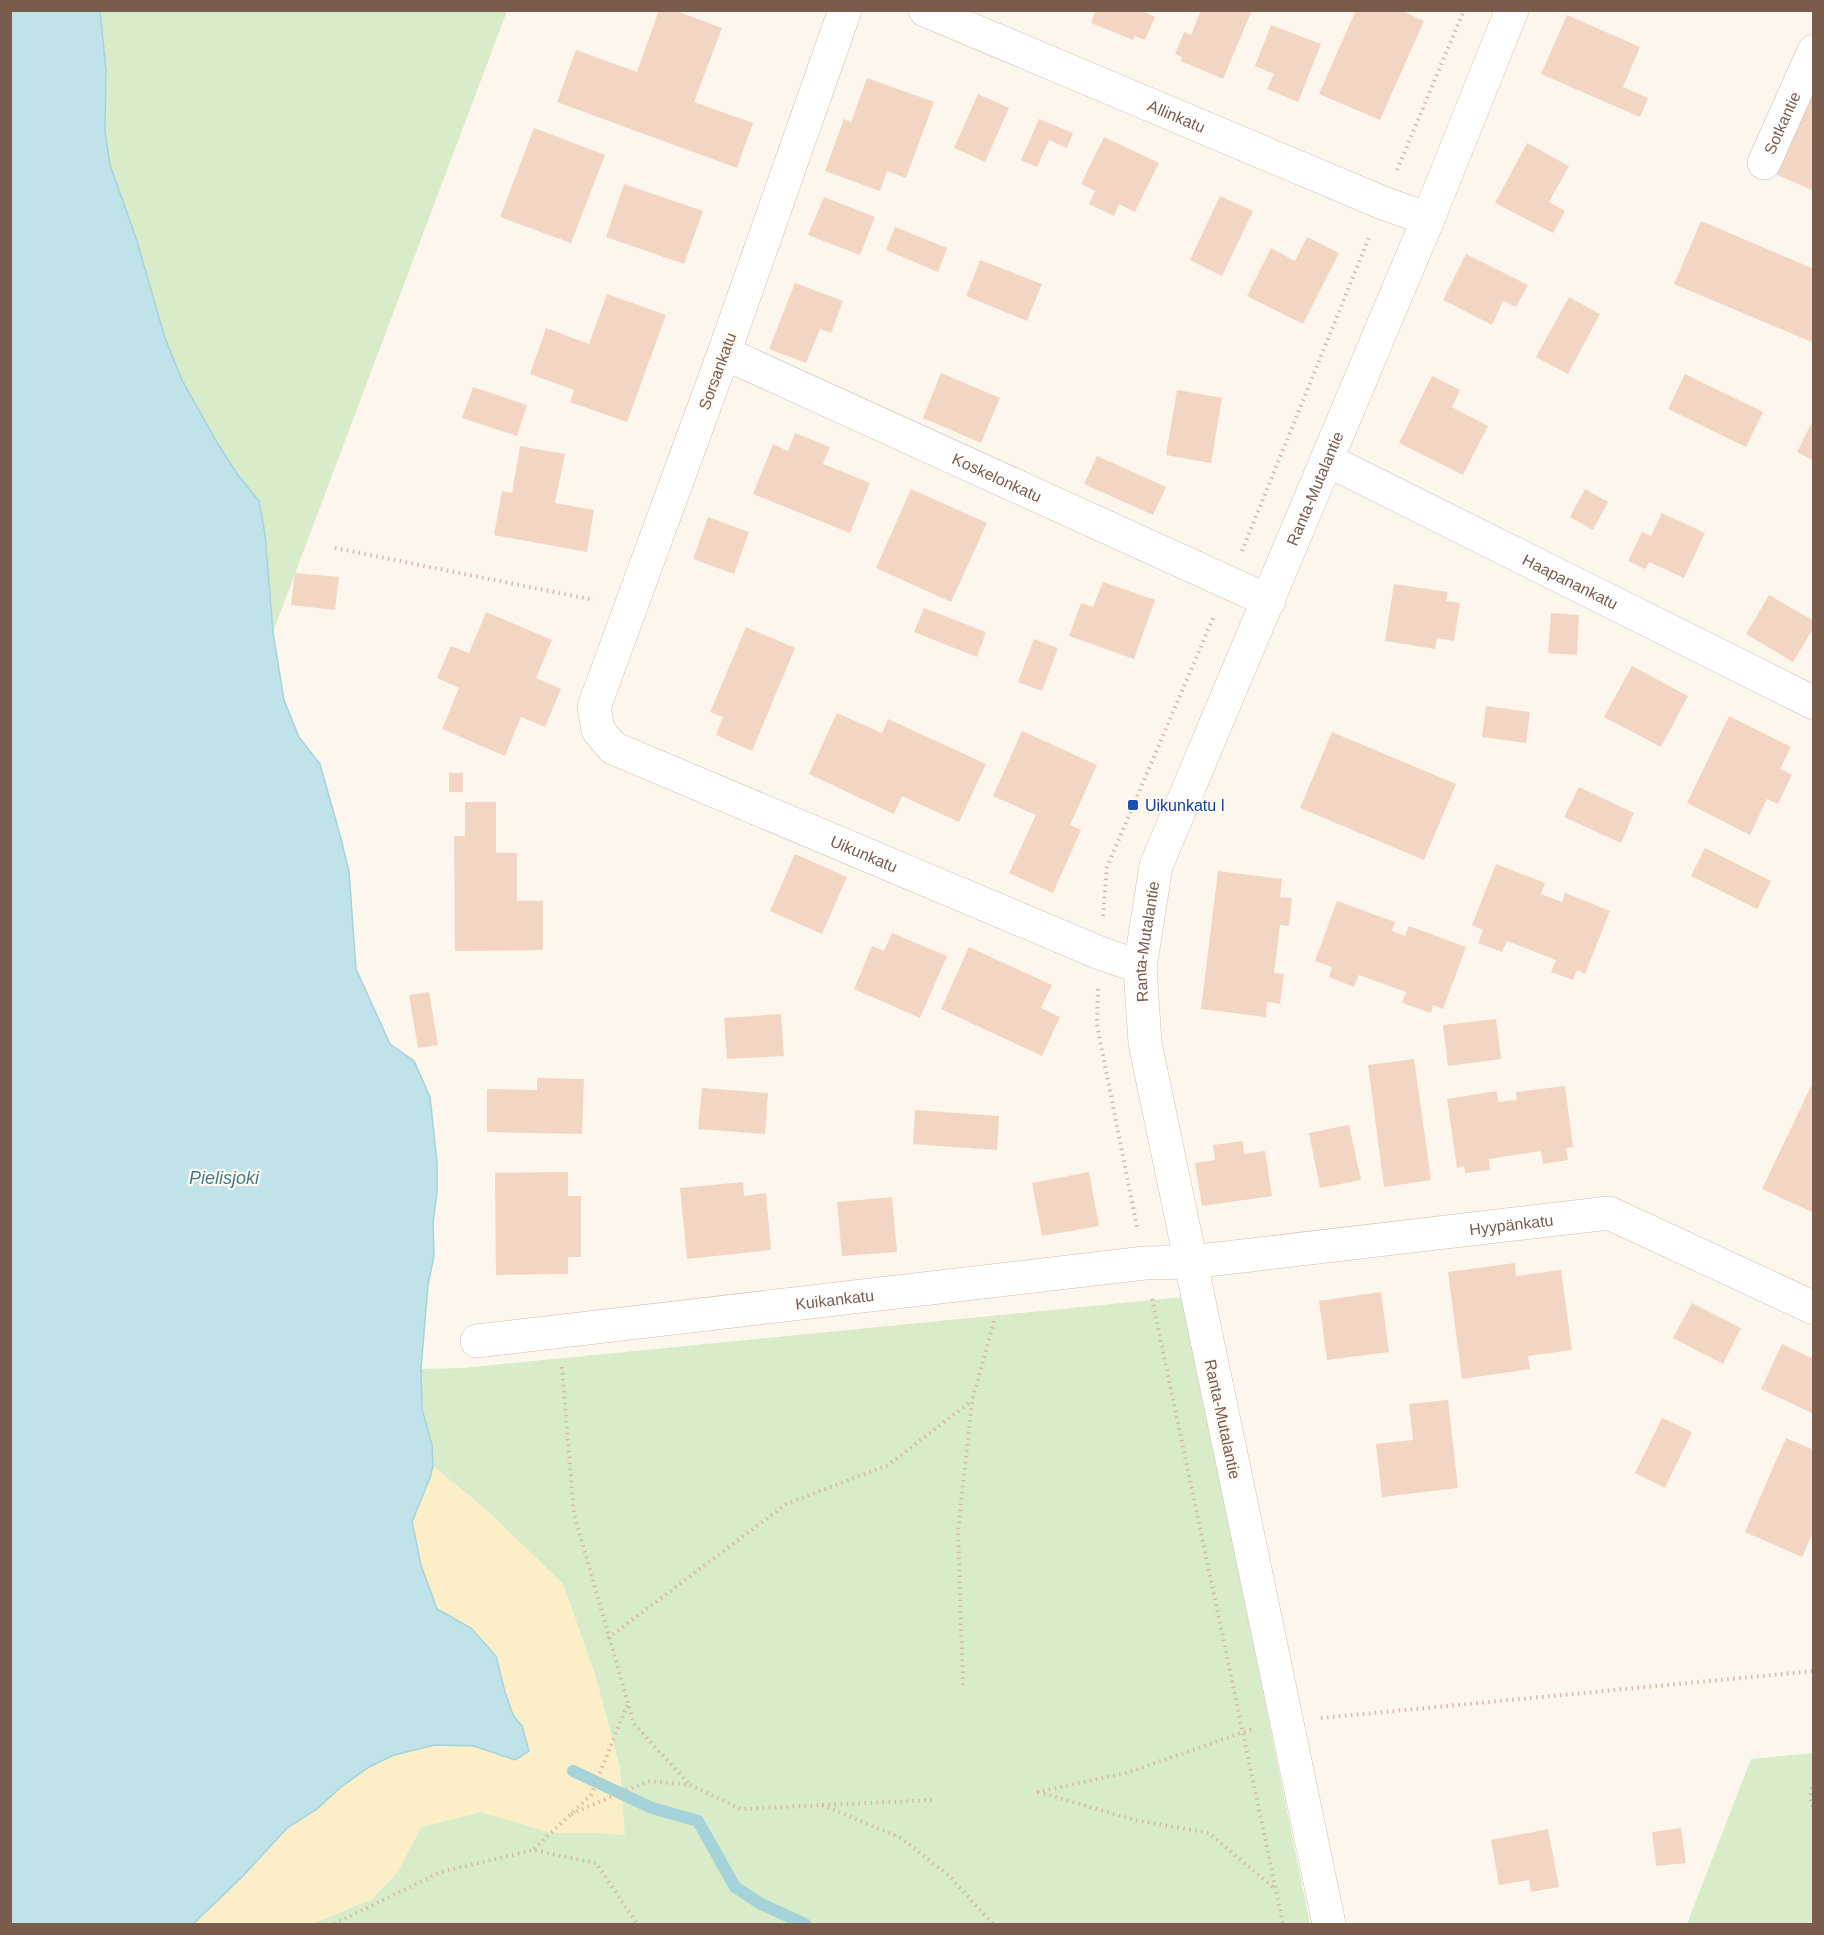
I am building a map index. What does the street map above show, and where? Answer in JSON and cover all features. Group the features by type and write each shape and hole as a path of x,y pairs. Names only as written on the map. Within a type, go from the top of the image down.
{"street":[{"name":"Sorsankatu","path":"598,730 594,707 724,353 845,10"},
{"name":"Allinkatu","path":"925,10 1383,203 1428,219"},
{"name":"Ranta-Mutalantie","path":"1329,1924 1145,1043 1140,967 1156,866 1428,219 1512,10"},
{"name":"Sotkantie","path":"1764,163 1814,51"},
{"name":"Koskelonkatu","path":"724,353 1269,601"},
{"name":"Haapanankatu","path":"1327,460 1814,702"},
{"name":"Uikunkatu","path":"598,730 613,748 1100,953 1140,967"},
{"name":"Hyypänkatu","path":"1191,1262 1609,1213 1814,1308"},
{"name":"Kuikankatu","path":"477,1341 1145,1263 1191,1262"}],"path":[{"path":"1282,1924 1097,1025 1107,867 1229,582 1464,10"},
{"path":"335,548 630,608"},
{"path":"963,1685 957,1532 972,1401 1005,1280"},
{"path":"559,1331 574,1514 608,1638 634,1724 690,1785"},
{"path":"608,1638 786,1504 888,1465 972,1401"},
{"path":"1275,1890 1209,1833 1134,1820 1037,1792 1130,1772 1242,1731 1286,1721 1814,1671"},
{"path":"533,1850 591,1795 628,1703"},
{"path":"571,1814 648,1781 690,1785 741,1809 932,1800"},
{"path":"1814,1782 1810,1797 1814,1811"},
{"path":"821,1804 901,1838 948,1875 993,1924"},
{"path":"334,1924 441,1872 533,1850 596,1863 637,1924"}],"green space":[{"path":"100,11 507,11 273,632 265,534 259,501 238,475 218,444 182,380 165,338 136,238 110,165 105,131 106,70"},
{"path":"1183,1297 1310,1924 312,1924 372,1899 398,1871 421,1827 481,1812 552,1833 624,1835 620,1769 596,1678 563,1584 485,1509 433,1466 432,1445 422,1409 421,1369 462,1368"},
{"path":"1813,1753 1813,1924 1687,1924 1751,1759"}],"sand":[{"path":"433,1466 485,1509 563,1584 596,1678 620,1769 625,1835 552,1833 481,1812 421,1827 398,1871 372,1899 312,1924 193,1924 243,1876 287,1828 317,1809 341,1787 369,1767 394,1755 435,1745 474,1746 515,1760 522,1726 513,1715 495,1656 471,1628 437,1609 421,1565 412,1522"}],"water":[{"name":"Pielisjoki","path":"100,10 106,70 105,131 110,165 136,238 165,338 182,380 218,444 238,475 259,501 265,534 273,632 284,700 299,737 320,764 340,835 349,871 356,969 390,1044 414,1061 430,1097 437,1162 437,1192 433,1224 434,1256 428,1285 421,1369 422,1409 432,1445 433,1466 412,1522 421,1565 437,1609 471,1628 496,1656 505,1692 513,1715 522,1726 529,1751 515,1760 474,1746 435,1745 394,1755 369,1767 341,1787 317,1809 287,1828 243,1876 193,1924 10,1924 10,11"}],"building":[{"path":"659,10 674,10 722,28 694,102 753,123 737,168 557,102 576,50 637,72"},
{"path":"1096,10 1146,10 1145,12 1155,17 1145,40 1135,36 1133,40 1091,23"},
{"path":"1201,10 1252,10 1223,79 1181,61 1182,57 1175,54 1184,32 1191,35"},
{"path":"1356,10 1401,10 1424,21 1380,120 1319,94"},
{"path":"1567,15 1640,47 1623,87 1648,98 1640,117 1541,74"},
{"path":"1271,25 1321,44 1298,102 1267,89 1274,74 1255,66"},
{"path":"867,78 934,102 906,178 887,171 880,191 825,171 844,119 851,122"},
{"path":"1814,83 1814,191 1773,173"},
{"path":"978,94 1009,108 985,162 954,148"},
{"path":"1039,119 1073,133 1067,148 1049,140 1037,167 1021,160"},
{"path":"534,128 605,155 571,243 500,217"},
{"path":"1104,137 1159,163 1135,212 1119,204 1114,216 1089,204 1095,191 1081,184"},
{"path":"1527,143 1569,166 1549,202 1565,211 1553,233 1495,203"},
{"path":"624,184 703,211 684,264 606,237"},
{"path":"1220,196 1253,211 1222,276 1190,260"},
{"path":"824,197 875,217 860,255 808,235"},
{"path":"1701,221 1814,269 1814,343 1674,284"},
{"path":"895,227 947,248 938,272 886,250"},
{"path":"1307,237 1339,253 1303,324 1247,296 1271,248 1295,261"},
{"path":"1466,254 1528,285 1516,307 1503,301 1492,325 1443,300"},
{"path":"980,260 1042,284 1027,321 966,296"},
{"path":"795,283 843,301 831,333 820,329 806,363 769,349"},
{"path":"607,294 666,315 627,422 570,402 574,390 530,374 546,328 589,344"},
{"path":"1569,297 1600,314 1568,374 1536,357"},
{"path":"941,373 1000,398 981,443 923,418"},
{"path":"1685,374 1763,412 1746,447 1668,409"},
{"path":"1432,376 1460,390 1452,407 1488,426 1463,475 1399,443"},
{"path":"473,387 527,405 517,436 462,418"},
{"path":"1177,390 1222,398 1211,463 1166,455"},
{"path":"1811,424 1814,425 1814,461 1797,452"},
{"path":"795,433 830,447 823,464 870,483 850,533 753,494 773,444 788,451"},
{"path":"520,446 565,454 555,503 594,510 587,552 494,535 502,491 512,493"},
{"path":"1097,456 1166,487 1153,515 1084,484"},
{"path":"911,489 987,523 951,602 876,568"},
{"path":"1585,489 1608,502 1593,530 1570,517"},
{"path":"1662,513 1705,533 1684,578 1649,562 1645,569 1628,561 1642,532 1651,536"},
{"path":"708,517 749,532 734,574 693,559"},
{"path":"295,573 339,577 335,610 291,605"},
{"path":"1103,582 1155,600 1134,659 1069,636 1081,603 1093,607"},
{"path":"1394,584 1448,592 1446,601 1460,603 1454,641 1437,638 1435,649 1385,641"},
{"path":"1769,595 1814,621 1814,627 1793,662 1746,634"},
{"path":"924,608 986,632 977,657 914,632"},
{"path":"486,612 552,640 536,678 561,689 545,727 521,717 505,756 442,729 459,688 437,678 451,646 469,653"},
{"path":"1551,613 1579,615 1577,655 1548,653"},
{"path":"746,627 795,648 752,751 716,735 723,717 710,712"},
{"path":"1034,639 1058,648 1042,691 1018,682"},
{"path":"1632,666 1688,696 1661,747 1604,717"},
{"path":"1486,706 1530,712 1526,743 1482,737"},
{"path":"837,713 882,733 888,719 986,764 959,822 902,796 894,814 809,774"},
{"path":"1729,716 1791,747 1780,769 1792,775 1778,804 1767,799 1750,835 1687,803"},
{"path":"1022,731 1097,765 1070,825 1081,830 1053,893 1009,873 1036,815 993,796"},
{"path":"1332,732 1456,784 1424,860 1300,808"},
{"path":"449,773 463,773 463,792 449,792"},
{"path":"1579,787 1634,813 1621,843 1564,817"},
{"path":"465,802 496,802 496,853 517,853 517,901 543,901 543,950 455,951 454,836 465,836"},
{"path":"1705,848 1771,881 1757,909 1691,876"},
{"path":"795,854 847,877 822,934 770,911"},
{"path":"1496,864 1545,883 1541,894 1562,902 1565,893 1610,911 1585,974 1577,970 1573,980 1551,972 1556,960 1507,941 1502,952 1478,943 1483,930 1472,925"},
{"path":"1218,871 1282,879 1280,897 1292,898 1289,926 1280,925 1274,973 1284,974 1280,1004 1267,1002 1266,1017 1201,1009"},
{"path":"1337,901 1395,922 1392,931 1405,936 1409,926 1466,947 1443,1009 1433,1005 1431,1013 1402,1003 1406,992 1359,975 1354,987 1329,977 1332,967 1315,961"},
{"path":"892,933 947,956 920,1018 854,989 872,946 884,951"},
{"path":"969,947 1052,985 1041,1008 1060,1017 1042,1056 941,1009"},
{"path":"429,992 438,1045 418,1048 409,995"},
{"path":"781,1014 784,1056 727,1059 724,1018"},
{"path":"1496,1019 1501,1059 1448,1066 1443,1025"},
{"path":"1414,1059 1431,1180 1384,1187 1368,1065"},
{"path":"537,1078 584,1079 582,1134 487,1132 487,1089 537,1090"},
{"path":"1814,1080 1814,1213 1762,1189"},
{"path":"1565,1086 1573,1147 1566,1148 1568,1160 1543,1164 1541,1151 1489,1159 1490,1170 1465,1173 1464,1166 1457,1168 1447,1099 1497,1091 1498,1102 1517,1100 1516,1092"},
{"path":"702,1088 768,1093 765,1134 698,1129"},
{"path":"915,1110 999,1116 997,1150 913,1144"},
{"path":"1349,1125 1361,1180 1320,1188 1309,1133"},
{"path":"1243,1141 1244,1154 1265,1151 1272,1196 1202,1206 1195,1163 1215,1160 1213,1145"},
{"path":"568,1172 568,1196 581,1196 581,1257 568,1257 568,1274 496,1275 495,1173"},
{"path":"1089,1172 1099,1226 1042,1236 1032,1183"},
{"path":"743,1182 744,1196 766,1193 771,1250 687,1259 680,1188"},
{"path":"892,1197 897,1252 842,1256 837,1202"},
{"path":"1515,1263 1516,1276 1561,1270 1572,1350 1528,1356 1530,1369 1462,1379 1448,1272"},
{"path":"1381,1292 1389,1352 1327,1360 1319,1301"},
{"path":"1692,1303 1741,1328 1723,1364 1673,1338"},
{"path":"1782,1344 1814,1359 1814,1414 1761,1389"},
{"path":"1448,1400 1458,1488 1382,1497 1376,1444 1413,1440 1409,1404"},
{"path":"1662,1418 1692,1432 1665,1488 1635,1473"},
{"path":"1786,1438 1814,1450 1814,1530 1802,1557 1745,1532"},
{"path":"1681,1828 1686,1863 1656,1866 1652,1832"},
{"path":"1548,1829 1559,1887 1531,1892 1529,1880 1499,1885 1491,1840"}],"waterway":[{"path":"573,1771 652,1808 698,1821 735,1887 761,1904 805,1924"}],"place":[{"name":"Uikunkatu I","path":"1133,805"}]}
